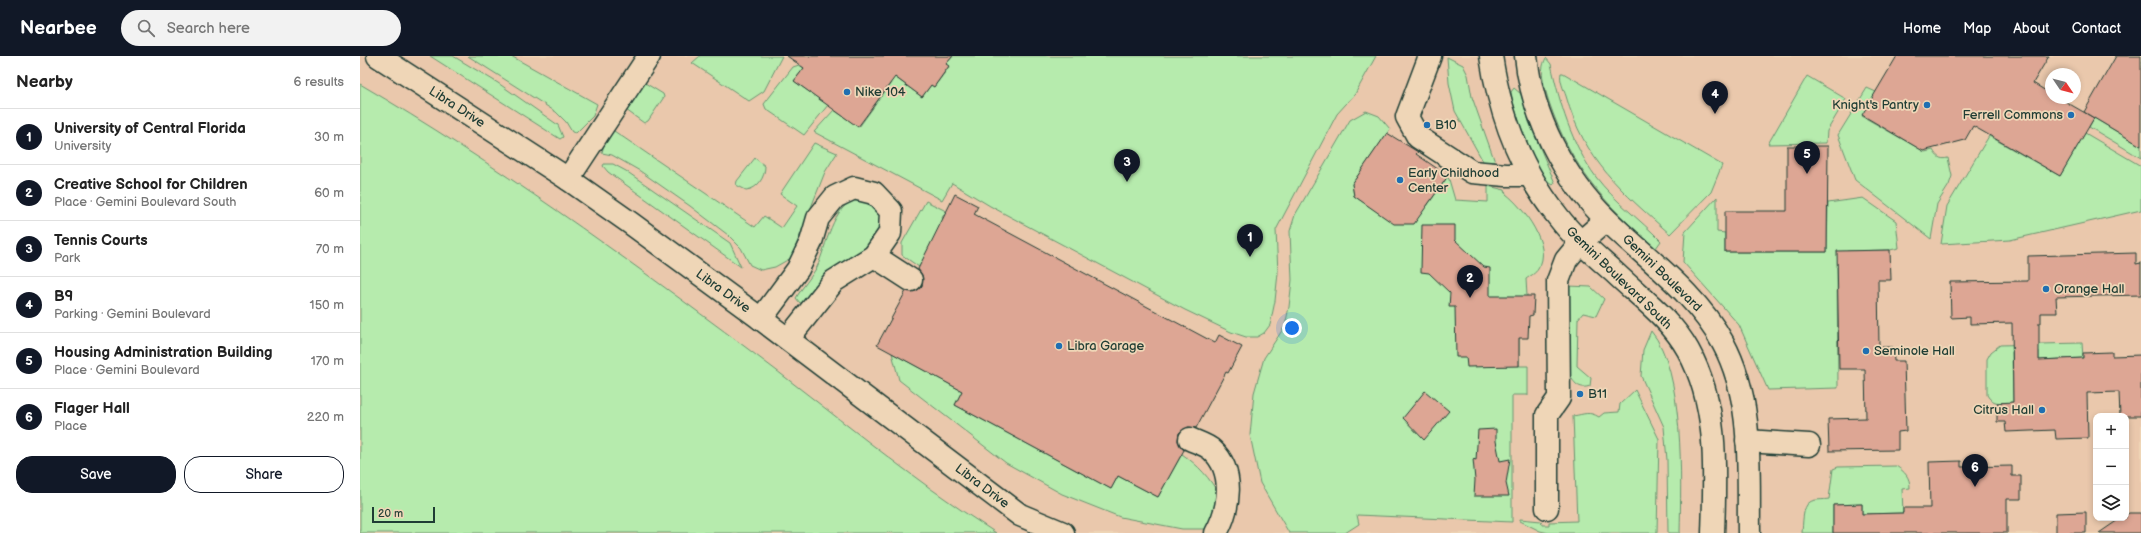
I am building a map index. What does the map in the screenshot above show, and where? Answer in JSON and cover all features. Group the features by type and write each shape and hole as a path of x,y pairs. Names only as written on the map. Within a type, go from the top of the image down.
{"street":[{"name":"Libra Drive","path":"378,56 568,179 788,339 1020,515 1063,533"},
{"path":"568,179 649,56"},
{"path":"1430,56 1407,117 1418,137 1472,172 1506,175 1529,174"},
{"name":"Gemini Boulevard South","path":"1491,56 1504,116 1517,150 1529,174 1559,219 1581,242 1658,313 1688,350 1702,384 1709,411 1716,456 1713,533"},
{"name":"Gemini Boulevard","path":"1526,56 1534,102 1550,139 1569,173 1588,200 1606,220 1681,288 1704,314 1724,344 1738,381 1746,416 1749,533"},
{"path":"761,319 798,269 811,242 818,218 835,197 854,188 874,193 891,211 890,233 874,256 834,280 788,339"},
{"path":"1547,508 1547,415 1560,398 1558,281 1566,260 1581,242 1606,220"},
{"path":"874,256 911,280"},
{"path":"1190,439 1212,449 1225,467 1228,494 1224,518 1216,533"},
{"path":"1747,441 1809,445"}],"shaded area":[{"path":"360,56 2141,56 2141,533 360,533"}],"green space":[{"path":"430,56 453,56 498,83 558,125 563,137 560,139"},
{"path":"468,56 511,56 597,104 593,116 576,133 572,132 566,122 556,112"},
{"path":"700,56 782,56 764,91 749,101 692,63"},
{"path":"953,56 1376,56 1355,94 1337,114 1276,230 1278,273 1275,301 1270,325 1264,333 1257,337 1246,337 1231,332 1185,310 990,206 952,183 942,200 814,132 834,110 859,127 891,83 880,75 884,69 922,97 931,85 934,87 949,67 946,64"},
{"path":"1447,57 1463,65 1468,75 1472,97 1495,162 1484,163 1455,111 1449,83"},
{"path":"1546,58 1551,64 1558,94 1573,137 1587,164 1603,186 1661,241 1656,248 1606,200 1579,165 1568,146 1558,125 1544,86 1542,74"},
{"path":"799,65 804,68 794,81 828,105 804,135 766,109 764,104 793,67"},
{"path":"1561,73 1722,165 1711,192 1670,234 1621,189 1594,157 1583,139 1574,119 1562,85"},
{"path":"1807,76 1846,99 1827,131 1826,143 1768,144"},
{"path":"642,83 645,83 663,94 664,97 648,121 644,123 626,110 626,107"},
{"path":"360,84 460,146 557,211 653,279 779,372 932,490 996,533 360,533"},
{"path":"1514,88 1521,94 1529,122 1555,183 1553,185 1540,170 1527,143 1513,101 1511,92"},
{"path":"1867,88 1876,92 1862,116 1925,152 1933,150 1939,157 1943,159 1948,158 1952,176 1949,185 1937,204 1931,239 1855,180 1838,135"},
{"path":"1366,111 1379,116 1390,129 1352,184 1354,196 1391,221 1427,206 1448,176 1455,200 1488,202 1488,186 1505,190 1506,194 1528,218 1539,239 1542,250 1542,260 1537,270 1526,279 1527,296 1519,338 1519,366 1528,366 1528,395 1512,395 1512,522 1357,515 1359,524 1345,533 1289,533 1260,483 1250,435 1254,393 1264,358 1285,326 1292,280 1290,231 1295,215 1350,120"},
{"path":"2094,118 2141,146 2141,158 2089,127"},
{"path":"614,131 755,227 764,216 782,228 797,206 780,194 814,143 837,153 825,172 791,258 775,267 761,270 750,265 741,248 728,235 690,206 640,171 612,155 602,153 604,143 610,132"},
{"path":"2085,133 2141,166 2141,210 2010,240 1941,244 1947,206 1989,136 2060,176"},
{"path":"755,158 765,166 764,174 757,185 746,190 736,185 737,181"},
{"path":"604,164 613,164 626,171 730,243 741,267 608,172 603,166"},
{"path":"1717,197 1717,232 1725,233 1725,252 1827,252 1828,203 1863,198 1896,221 1899,248 1890,250 1847,251 1847,267 1837,267 1838,388 1768,390 1739,325 1683,262 1685,232"},
{"path":"857,200 867,202 873,206 879,213 883,222 874,243 804,302 800,303 796,298 817,267 836,218 842,209 849,203"},
{"path":"926,201 946,211 942,218 944,220 919,267 902,255 902,243"},
{"path":"1569,286 1591,287 1604,299 1596,316 1583,313 1578,319 1577,366 1591,378 1590,386 1586,387 1577,385 1569,374"},
{"path":"1651,331 1662,349 1670,372 1675,399 1679,428 1681,485 1680,533 1668,533 1667,460 1664,427 1641,376 1643,350"},
{"path":"2082,343 2083,358 2039,360 2039,351 2012,352 2013,402 1995,402 1987,395 1987,359 1991,352 2000,345"},
{"path":"892,353 962,391 955,405 1111,489 1118,476 1158,497 1182,454 1203,472 1220,496 1210,529 1182,529 1120,517 1062,494 1006,463 899,380"},
{"path":"1635,390 1659,439 1657,533 1549,533 1540,531 1520,521 1520,519 1541,521 1542,525 1549,525 1549,522 1577,521 1573,416 1590,414 1599,417 1604,413 1619,412 1620,404"},
{"path":"1896,466 1906,475 1910,484 1910,488 1902,489 1903,513 1862,514 1862,504 1833,505 1833,533 1802,533 1804,511 1807,504 1814,500 1829,499 1833,469 1838,467"}],"building":[{"name":"Nike 104","path":"787,56 953,56 946,64 949,66 934,87 931,85 922,97 895,77 858,127 794,81 804,68"},
{"path":"1897,56 2049,56 2033,83 2045,90 2045,104 2070,104 2094,118 2060,176 1973,126 1965,140 1923,151 1862,115"},
{"path":"2116,56 2141,56 2141,146 2084,112"},
{"name":"Early Childhood Center","path":"1387,133 1418,152 1416,154 1448,176 1414,224 1394,224 1354,196 1352,184"},
{"path":"1787,146 1828,146 1827,252 1725,252 1725,211 1787,211"},
{"name":"Libra Garage","path":"955,194 978,206 974,214 1215,343 1219,335 1242,347 1228,373 1226,372 1196,428 1188,427 1179,433 1178,441 1184,450 1158,497 1118,476 1111,489 955,405 962,391 877,345 906,291 916,291 922,286 922,275 918,269"},
{"path":"1422,225 1455,225 1455,240 1484,267 1490,268 1490,296 1534,296 1533,315 1529,316 1528,338 1519,338 1519,366 1467,367 1466,357 1456,357 1455,307 1449,307 1450,293 1429,273 1421,272"},
{"name":"Seminole Hall","path":"1890,250 1891,280 1878,280 1879,347 1893,347 1894,361 1904,361 1906,431 1898,432 1898,450 1829,451 1828,419 1866,418 1865,369 1839,369 1837,251"},
{"path":"2136,253 2136,264 2141,263 2141,295 2056,297 2057,313 2041,313 2041,323 2039,323 2039,360 2083,358 2083,353 2112,352 2112,356 2141,355 2141,416 2129,416 2129,413 2120,413 2119,392 2087,393 2088,438 2056,439 2055,430 2006,432 2005,422 1997,422 1997,403 2013,402 2012,323 1970,324 1970,317 1951,318 1950,282 2028,281 2028,256"},
{"path":"1425,391 1449,411 1424,440 1403,418"},
{"path":"1496,429 1496,441 1500,461 1510,459 1506,483 1509,496 1474,496 1475,480 1473,459 1476,460 1478,430"},
{"path":"1961,461 1961,467 2012,466 2012,476 2021,476 2021,499 2007,499 2007,533 1833,533 1833,505 1862,504 1862,514 1903,513 1903,508 1930,508 1929,462"},
{"path":"2086,512 2086,533 2056,533 2056,513"},
{"path":"2129,513 2141,513 2141,533 2099,533 2117,521 2129,521"}],"place":[{"name":"Nike 104","path":"847,92"},
{"name":"Knight's Pantry","path":"1927,105"},
{"name":"B9","path":"1715,114"},
{"name":"Ferrell Commons","path":"2071,115"},
{"name":"B10","path":"1427,125"},
{"name":"Housing Administration Building","path":"1807,174"},
{"name":"Early Childhood Center","path":"1400,180"},
{"name":"Tennis Courts","path":"1127,182"},
{"name":"University of Central Florida","path":"1250,257"},
{"name":"Orange Hall","path":"2046,289"},
{"name":"Creative School for Children","path":"1470,298"},
{"name":"Libra Garage","path":"1059,346"},
{"name":"Seminole Hall","path":"1866,351"},
{"name":"B11","path":"1580,394"},
{"name":"Citrus Hall","path":"2042,410"},
{"name":"Flager Hall","path":"1975,487"}]}
